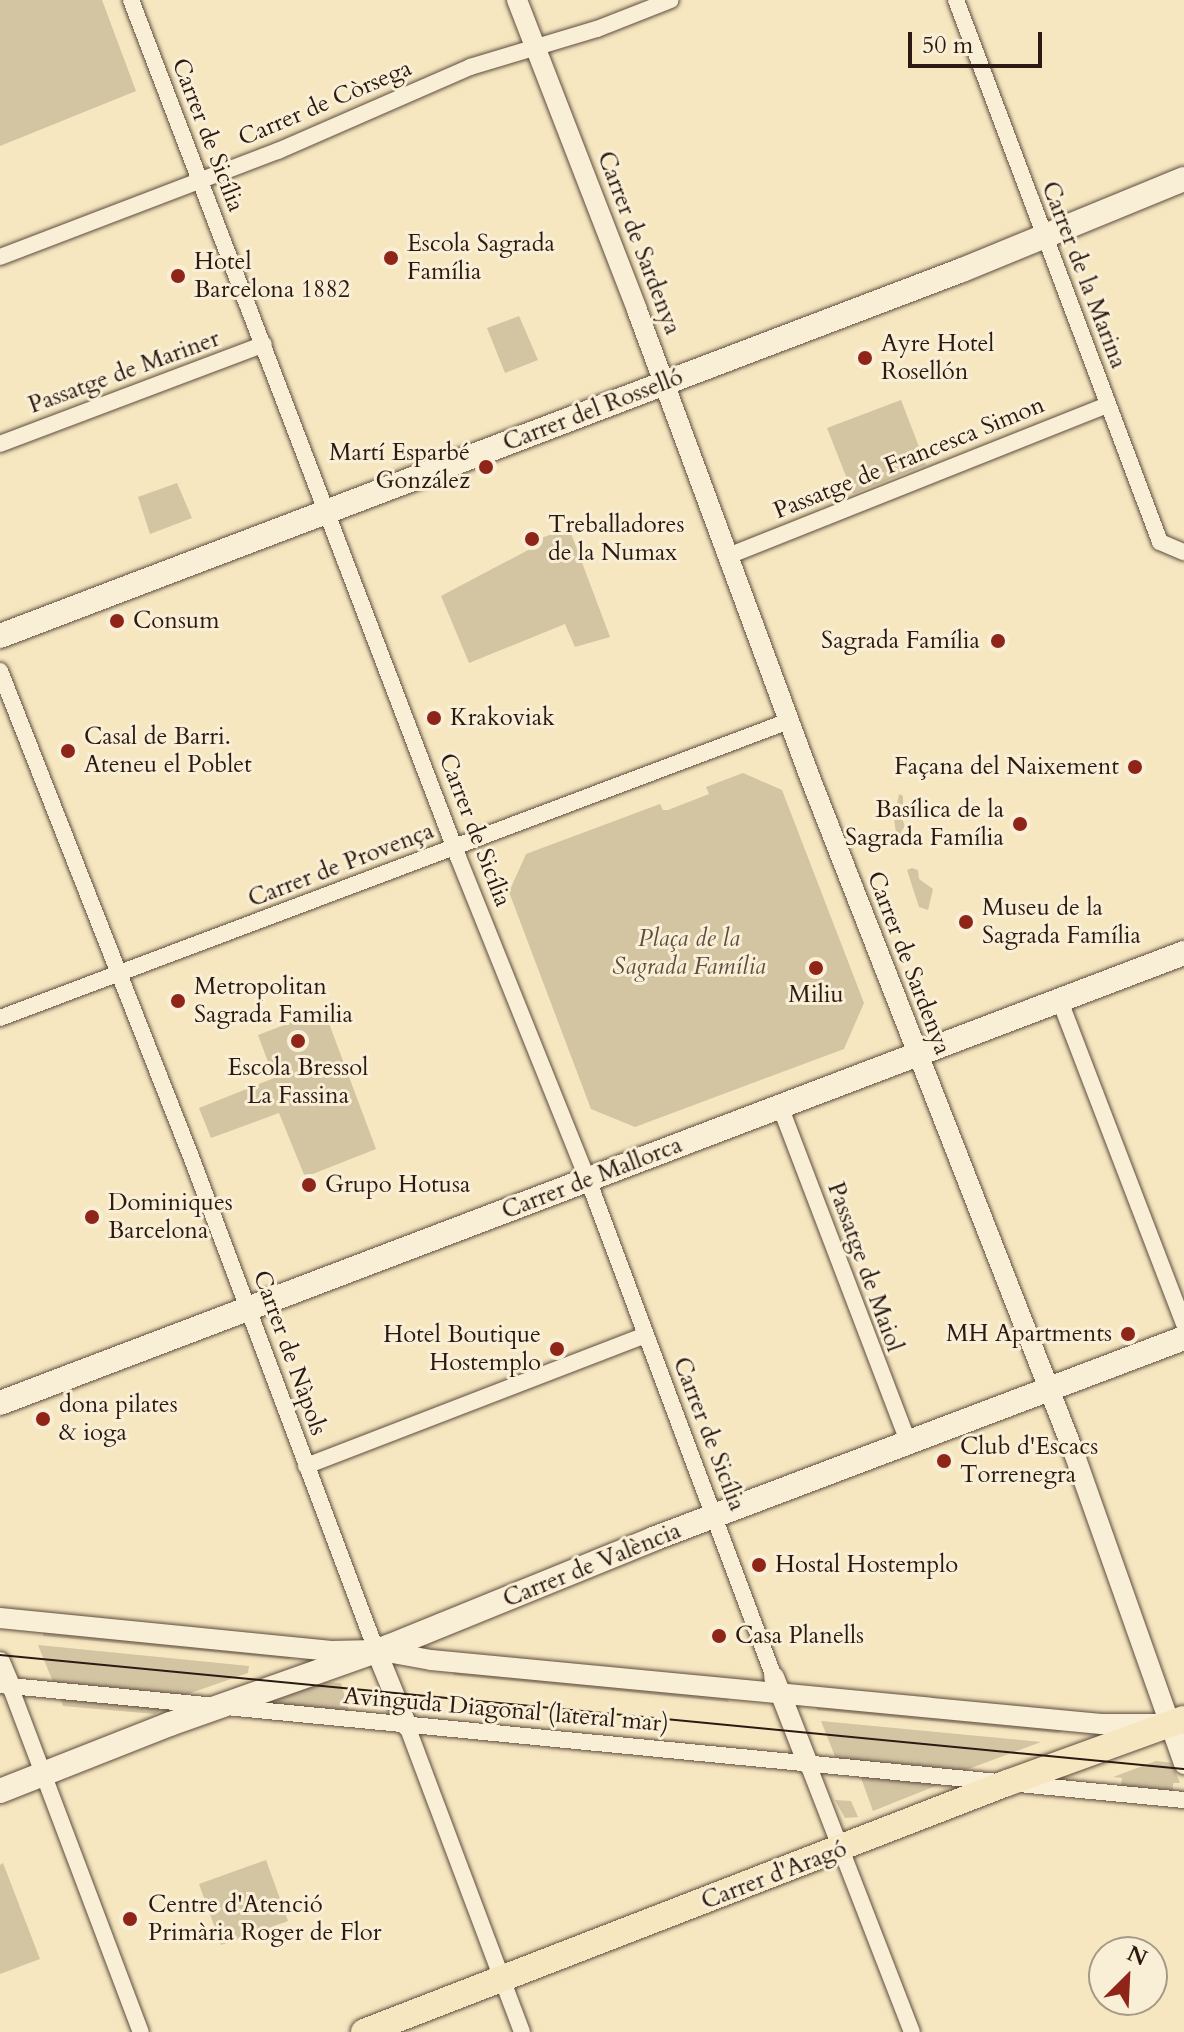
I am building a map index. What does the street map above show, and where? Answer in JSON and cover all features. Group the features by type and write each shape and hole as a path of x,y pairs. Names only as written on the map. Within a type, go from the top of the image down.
{"main road":[{"name":"Carrer del Rosselló","path":"0,636 326,509 665,383 1184,179"},
{"name":"Carrer de Mallorca","path":"0,1403 1184,953"},
{"name":"Carrer de València","path":"0,1791 376,1650 715,1515 1184,1338"},
{"name":"Carrer d'Aragó","path":"364,2032 1007,1783 1177,1721"}],"street":[{"name":"Carrer de Sicília","path":"131,0 455,848 587,1179 778,1685"},
{"name":"Carrer de Sardenya","path":"517,0 665,383 916,1056 1050,1389 1177,1721 1184,1764"},
{"name":"Carrer de Còrsega","path":"0,257 199,181 470,67 535,45 597,29 671,0"},
{"name":"Carrer de la Marina","path":"956,0 1160,542 1184,552"},
{"name":"Passatge de Mariner","path":"0,444 264,344"},
{"name":"Passatge de Francesca Simon","path":"728,556 1107,405"},
{"name":"Carrer de Nàpols","path":"0,671 120,974 376,1650"},
{"name":"Carrer de Provença","path":"0,1018 789,721"},
{"path":"1060,1001 1184,1324"},
{"name":"Passatge de Maiol","path":"780,1106 908,1442"},
{"path":"306,1466 645,1335"},
{"path":"0,1618 331,1651 376,1650 431,1660 778,1685 1101,1724 1177,1721"},
{"path":"376,1650 522,2032"},
{"path":"0,1662 5,1685 44,1775 141,2032"},
{"name":"Avinguda Diagonal (lateral mar)","path":"5,1685 1184,1800"},
{"path":"778,1685 912,2032"}],"green space":[{"path":"0,0 102,0 136,91 0,146"},
{"path":"519,316 538,360 505,373 487,328"},
{"path":"901,400 926,465 853,494 827,428"},
{"path":"177,483 192,518 150,534 138,497"},
{"path":"569,528 610,637 575,647 565,624 469,663 441,596 532,548 530,542"},
{"name":"Plaça de la Sagrada Família","path":"743,773 782,790 864,1003 844,1049 635,1127 591,1109 509,892 526,854 660,804 663,810 668,810 709,794 706,787"},
{"path":"899,794 903,796 903,806 899,811 905,826 901,832 909,844 898,847 894,819"},
{"path":"907,870 918,870 919,879 933,889 928,910 919,907"},
{"path":"324,1010 376,1149 305,1177 279,1113 211,1138 199,1108 274,1078 258,1035"},
{"path":"44,1630 301,1655 288,1659 43,1636"},
{"path":"38,1645 249,1666 248,1673 185,1695 53,1682"},
{"path":"451,1669 726,1695 729,1702 454,1675"},
{"path":"324,1682 341,1683 349,1711 267,1703"},
{"path":"60,1698 161,1710 155,1714 63,1706"},
{"path":"815,1704 1071,1728 1058,1733 817,1710"},
{"path":"821,1721 1041,1742 963,1771 836,1759"},
{"path":"1156,1761 1172,1763 1180,1783 1173,1783 1173,1791 1121,1786 1122,1778 1113,1777"},
{"path":"860,1775 937,1783 938,1785 873,1811"},
{"path":"835,1800 851,1801 858,1817 845,1818"},
{"path":"266,1860 288,1921 221,1945 199,1884"},
{"path":"3,1863 40,1959 0,1974 0,1865"}],"tram line":[{"path":"0,1655 1184,1769"}],"place":[{"name":"Escola Sagrada Família","path":"391,258"},
{"name":"Hotel Barcelona 1882","path":"178,276"},
{"name":"Ayre Hotel Rosellón","path":"865,358"},
{"name":"Martí Esparbé González","path":"486,467"},
{"name":"Treballadores de la Numax","path":"532,539"},
{"name":"Consum","path":"117,621"},
{"name":"Sagrada Família","path":"998,641"},
{"name":"Krakoviak","path":"434,718"},
{"name":"Casal de Barri. Ateneu el Poblet","path":"68,751"},
{"name":"Façana del Naixement","path":"1135,767"},
{"name":"Basílica de la Sagrada Família","path":"1020,824"},
{"name":"Museu de la Sagrada Família","path":"966,922"},
{"name":"Miliu","path":"816,968"},
{"name":"Metropolitan Sagrada Familia","path":"178,1001"},
{"name":"Escola Bressol La Fassina","path":"298,1041"},
{"name":"Grupo Hotusa","path":"309,1185"},
{"name":"Dominiques Barcelona","path":"92,1217"},
{"name":"MH Apartments","path":"1128,1334"},
{"name":"Hotel Boutique Hostemplo","path":"557,1349"},
{"name":"dona pilates & ioga","path":"43,1419"},
{"name":"Club d'Escacs Torrenegra","path":"944,1461"},
{"name":"Hostal Hostemplo","path":"759,1565"},
{"name":"Casa Planells","path":"719,1636"},
{"name":"Centre d'Atenció Primària Roger de Flor","path":"130,1919"}]}
